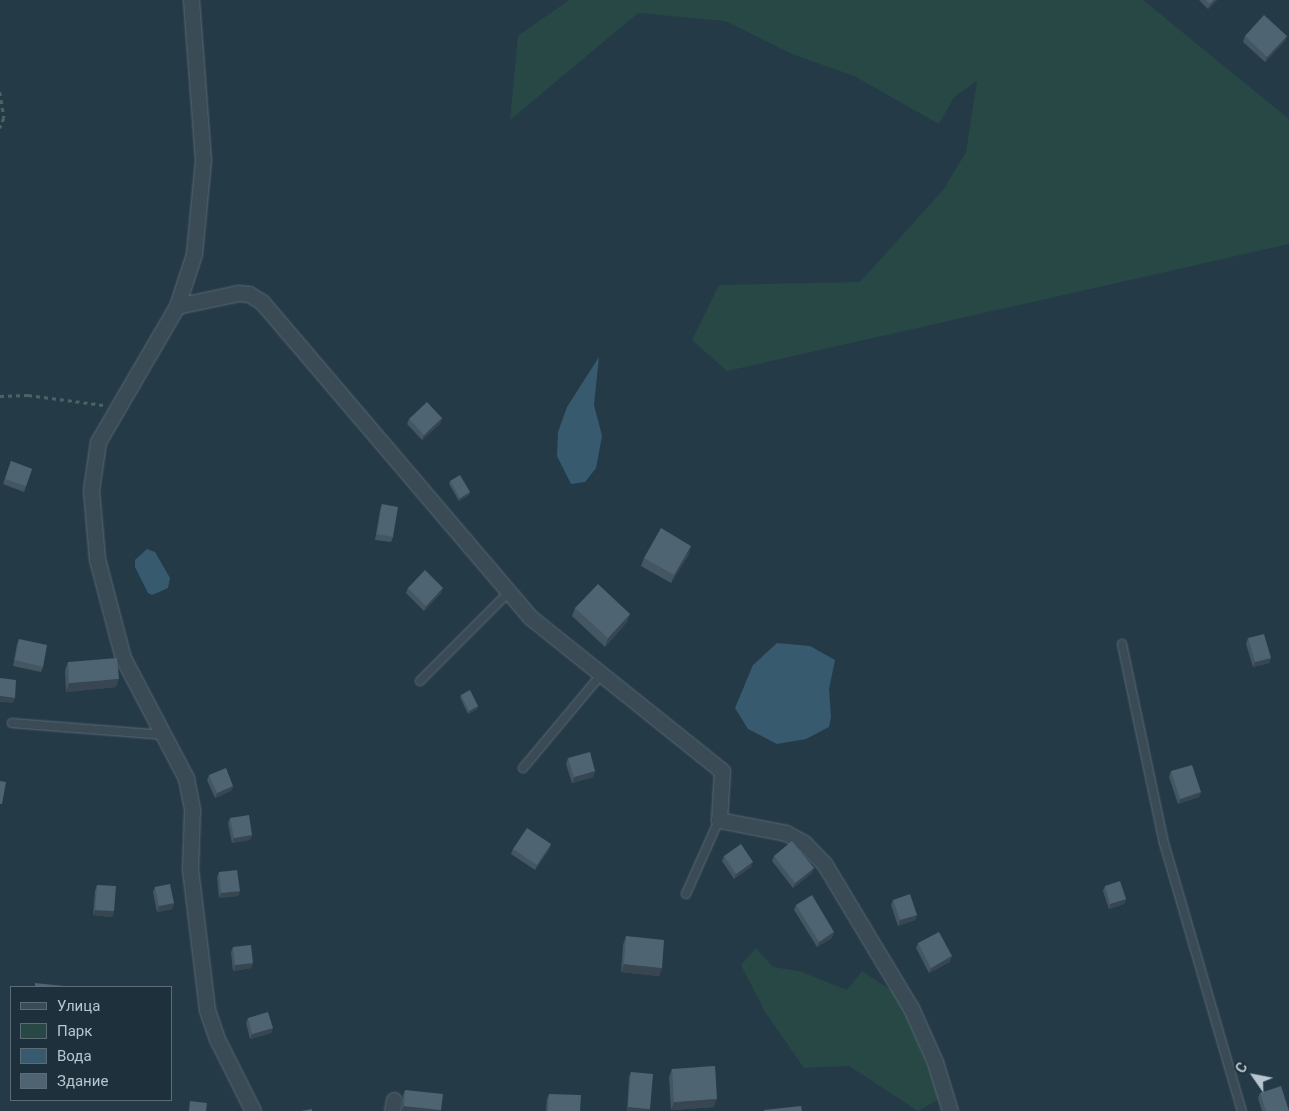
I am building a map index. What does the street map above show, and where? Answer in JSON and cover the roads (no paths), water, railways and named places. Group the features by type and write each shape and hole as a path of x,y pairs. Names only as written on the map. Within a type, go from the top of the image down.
{"street":[{"path":"191,0 203,160 194,254 177,306 115,407 98,442 93,462 90,490 97,558 123,658 186,778 192,810 190,869 207,1010 217,1039 253,1111"},
{"path":"177,306 238,293 249,294 262,302 367,430 530,617 600,676 722,772 719,820 786,832 804,843 825,865 912,1008 935,1062 950,1111"}],"lane":[{"path":"420,680 509,592"},
{"path":"1122,644 1164,843 1242,1111"},
{"path":"522,768 600,676"},
{"path":"12,724 164,735"},
{"path":"686,894 719,820"}],"water":[{"path":"599,357 594,405 602,436 596,468 585,482 571,484 557,456 558,432 567,407"},
{"path":"147,549 155,552 170,578 168,588 152,595 148,593 135,567 135,560"},
{"path":"777,643 810,646 835,660 829,689 831,717 829,727 806,739 777,744 748,729 735,708 753,665"}]}
